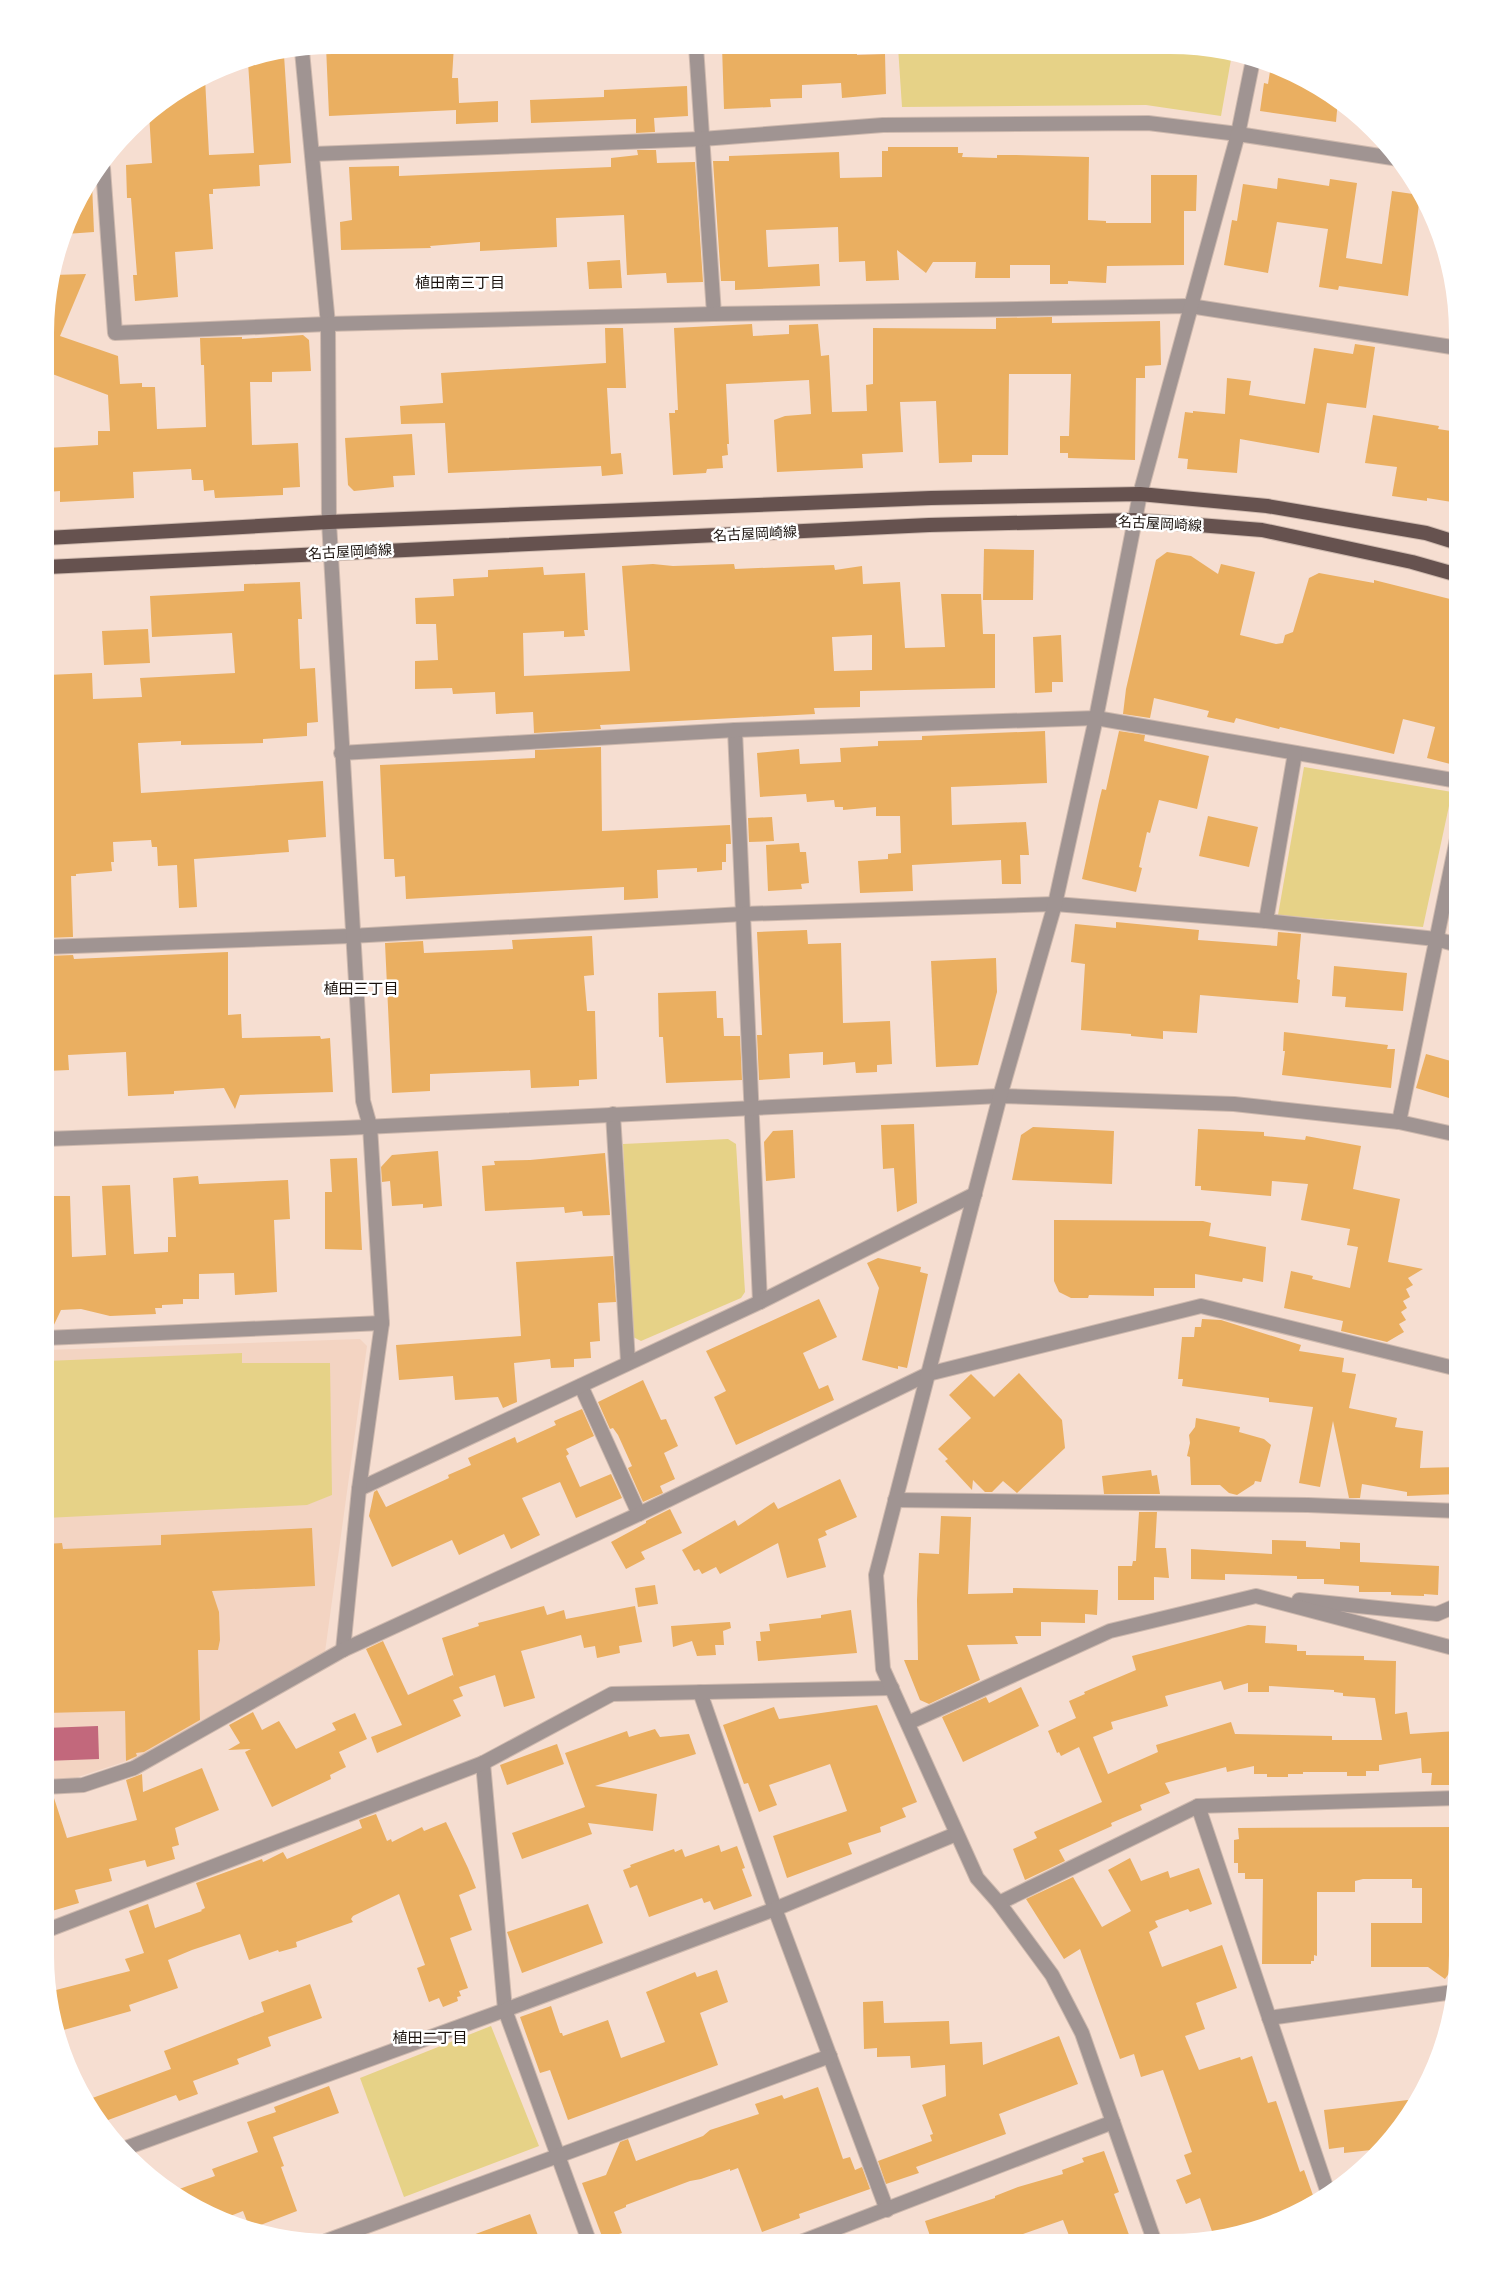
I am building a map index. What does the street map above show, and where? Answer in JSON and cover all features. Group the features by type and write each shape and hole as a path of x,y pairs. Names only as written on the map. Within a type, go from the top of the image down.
{"main road":[{"name":"名古屋岡崎線","path":"54,538 329,522 932,498 1140,494 1267,506 1426,533 1449,540"},
{"name":"名古屋岡崎線","path":"54,567 929,524 1135,520 1262,530 1412,562 1449,572"}],"street":[{"path":"697,54 714,314"},
{"path":"302,55 328,324 329,552 351,936 363,1101 370,1126 382,1324 359,1489 343,1650"},
{"path":"1152,2234 1082,2033 1052,1975 999,1903 977,1878 883,1668 876,1575 1000,1096 1055,904 1096,718 1140,494 1238,134 1252,66"},
{"path":"313,154 702,139 893,125 1148,123 1238,134 1387,157"},
{"path":"103,174 115,333 328,324 714,314 1190,306 1449,347"},
{"path":"341,753 735,730 1096,718 1449,779"},
{"path":"735,730 754,1108 760,1302"},
{"path":"1266,922 1295,753"},
{"path":"1399,1122 1449,877"},
{"path":"54,947 351,936 743,914 1055,904 1266,922 1436,939 1449,943"},
{"path":"54,1139 370,1126 1000,1096 1234,1104 1399,1122 1449,1133"},
{"path":"614,1114 628,1362"},
{"path":"359,1489 760,1302 975,1194"},
{"path":"54,1786 84,1784 134,1768 343,1650 639,1514 928,1374 1201,1306 1449,1366"},
{"path":"54,1338 382,1324"},
{"path":"581,1386 639,1514"},
{"path":"896,1500 1308,1505 1449,1511"},
{"path":"908,1723 1110,1631 1256,1596 1437,1614 1449,1609"},
{"path":"1256,1596 1449,1647"},
{"path":"54,1928 483,1763 612,1694 892,1688"},
{"path":"700,1692 775,1909 887,2210"},
{"path":"483,1763 505,2010 586,2234"},
{"path":"999,1903 1198,1806 1449,1798"},
{"path":"1198,1806 1326,2186"},
{"path":"130,2147 505,2010 775,1909 956,1834"},
{"path":"1269,2018 1447,1993"},
{"path":"345,2234 830,2056"},
{"path":"822,2234 1113,2122"}],"shaded area":[{"path":"898,54 1188,54 1231,60 1221,116 1146,105 902,107"},
{"path":"1304,767 1449,791 1449,806 1423,927 1278,915"},
{"path":"728,1139 736,1144 745,1292 741,1298 641,1341 633,1337 623,1144"},
{"path":"360,1339 367,1346 325,1652 151,1753 75,1778 54,1779 54,1350"},
{"path":"242,1353 242,1363 330,1363 332,1495 307,1505 54,1518 54,1361"},
{"path":"98,1726 99,1759 54,1761 54,1728"},
{"path":"491,2026 539,2146 404,2197 360,2078"}],"building":[{"path":"326,54 453,54 452,78 458,78 459,103 498,101 498,122 456,124 456,110 329,116"},
{"path":"722,54 885,54 886,94 842,98 841,83 802,85 802,98 770,99 771,107 724,109"},
{"path":"284,58 291,163 259,165 260,186 213,189 213,194 209,194 213,249 175,252 178,297 135,301 133,275 137,275 131,198 127,198 126,165 152,163 150,123 163,111 205,85 209,155 254,153 248,67"},
{"path":"1270,72 1310,91 1337,109 1336,122 1260,111 1264,83 1268,84"},
{"path":"687,86 688,116 654,118 655,132 636,133 636,119 531,123 530,100 604,97 604,90"},
{"path":"888,147 958,147 958,153 963,153 962,157 997,158 997,155 1016,155 1089,157 1088,220 1106,221 1106,223 1151,223 1151,175 1197,175 1196,211 1184,211 1184,265 1107,266 1106,283 1068,281 1068,284 1050,284 1050,265 1010,265 1010,278 975,278 976,262 933,262 926,273 897,250 899,280 866,281 865,261 839,262 838,227 766,230 768,267 819,264 820,286 735,290 735,281 721,281 713,161 729,161 729,156 839,152 840,178 882,177 882,151 888,151"},
{"path":"637,150 656,150 657,163 695,162 703,282 667,283 666,273 627,275 624,215 556,218 557,247 480,251 480,242 430,246 431,248 341,250 340,222 352,220 349,167 399,166 399,176 611,167 611,158 638,155"},
{"path":"1278,178 1329,186 1330,179 1357,183 1346,258 1382,264 1392,191 1412,194 1419,206 1408,296 1339,286 1338,290 1319,287 1328,229 1277,222 1268,273 1224,265 1232,220 1237,221 1243,184 1277,189"},
{"path":"92,191 94,232 72,234"},
{"path":"620,260 622,288 589,289 587,262"},
{"path":"86,274 60,336 118,356 120,384 142,383 142,387 155,387 157,429 206,427 204,365 201,365 200,338 242,337 242,339 303,335 309,340 311,371 272,372 272,382 250,382 252,445 298,443 300,487 283,488 283,495 215,498 214,490 204,491 203,480 192,480 191,469 133,472 134,498 60,502 60,491 54,491 54,448 98,445 98,431 110,431 108,395 54,375 54,315 60,275"},
{"path":"1052,317 1052,323 1160,321 1161,365 1145,366 1145,378 1136,378 1135,460 1068,458 1068,453 1060,453 1060,436 1069,436 1071,374 1009,374 1008,455 972,455 972,462 939,463 936,401 900,402 903,452 862,454 863,468 777,472 774,420 785,416 811,414 809,380 726,384 729,444 727,444 728,455 722,456 723,468 707,469 706,473 673,475 669,413 675,413 675,410 678,410 674,328 752,324 753,336 789,334 789,325 818,324 821,356 829,355 832,412 867,411 866,385 873,384 873,328 996,329 996,318"},
{"path":"605,328 623,328 626,388 607,388 611,454 621,453 623,474 602,476 601,466 448,473 445,423 401,424 400,406 443,403 441,373 606,363"},
{"path":"1355,344 1375,347 1366,408 1327,403 1319,453 1240,439 1237,473 1187,469 1188,459 1178,458 1185,412 1225,414 1227,378 1251,381 1249,395 1305,404 1314,348 1353,354"},
{"path":"1373,415 1439,426 1438,429 1449,431 1449,502 1427,498 1427,501 1392,496 1397,467 1365,463"},
{"path":"412,434 415,475 393,476 394,487 354,491 348,485 345,438"},
{"path":"984,549 1034,550 1033,600 983,600"},
{"path":"1167,552 1191,556 1218,574 1221,564 1255,572 1240,635 1276,644 1283,643 1285,635 1293,632 1309,578 1319,573 1374,583 1374,580 1449,599 1449,764 1427,758 1435,727 1403,719 1394,754 1236,718 1234,723 1207,717 1209,711 1154,698 1150,718 1123,714 1126,689 1156,560"},
{"path":"734,564 735,569 834,565 835,570 862,566 863,584 900,582 905,648 945,647 941,594 981,594 983,634 995,634 995,688 860,691 860,707 814,708 815,714 600,725 601,729 534,733 533,712 496,714 495,692 453,694 452,688 415,689 415,661 438,660 436,624 416,624 415,598 454,596 453,579 488,577 488,570 543,567 544,575 585,573 588,630 584,630 585,636 564,637 564,631 523,633 524,676 630,671 622,566","holes":["872,635 872,670 834,671 832,637"]},
{"path":"300,582 302,619 298,619 300,669 315,668 318,722 307,723 307,736 263,739 263,743 181,745 181,741 138,743 141,793 323,781 326,837 288,840 289,852 194,859 197,907 179,908 177,865 158,866 157,847 152,847 151,840 113,842 114,862 111,862 112,871 71,876 73,937 54,938 54,675 92,673 93,699 142,697 140,678 235,673 232,633 152,637 150,596 244,591 244,584"},
{"path":"148,629 150,663 104,665 102,631"},
{"path":"1061,635 1063,682 1052,682 1052,692 1035,693 1033,637"},
{"path":"1045,731 1047,783 951,787 952,825 1026,822 1029,855 1020,855 1021,884 1002,884 1001,860 912,865 913,891 860,893 858,861 888,859 888,854 901,853 900,816 876,816 876,807 843,810 843,807 835,807 834,800 807,802 806,794 760,797 757,753 799,749 800,764 841,762 840,748 878,746 878,741 922,740 922,736"},
{"path":"1119,731 1145,735 1144,741 1209,756 1197,809 1159,800 1150,833 1147,832 1139,867 1142,868 1136,892 1082,879 1102,789 1106,790"},
{"path":"601,747 602,831 730,825 731,844 726,844 726,862 722,862 722,870 697,872 697,868 657,870 658,898 624,900 624,887 406,899 405,876 395,877 394,859 384,859 380,765 535,758 535,750"},
{"path":"1208,816 1258,827 1249,867 1199,856"},
{"path":"772,817 774,841 749,842 748,818"},
{"path":"799,843 800,852 806,852 809,883 801,884 802,889 768,891 766,845"},
{"path":"1116,922 1199,930 1198,940 1277,946 1278,932 1301,934 1297,979 1300,980 1298,1003 1200,995 1197,1033 1163,1031 1163,1039 1081,1030 1085,964 1071,962 1075,924 1116,928"},
{"path":"807,930 808,944 841,943 843,1023 890,1021 892,1064 877,1065 877,1072 856,1073 855,1062 823,1065 823,1052 789,1054 790,1078 759,1080 757,1035 762,1035 757,932"},
{"path":"592,936 594,975 584,976 587,1011 595,1011 597,1079 579,1080 579,1086 531,1088 530,1070 430,1074 430,1091 392,1093 385,943 423,941 424,953 513,949 512,940"},
{"path":"228,952 228,1015 241,1014 242,1038 320,1036 321,1039 330,1038 333,1092 240,1095 235,1109 224,1088 174,1091 174,1094 128,1096 126,1052 68,1055 69,1070 54,1071 54,956 73,955 74,959"},
{"path":"996,958 997,992 978,1065 936,1067 931,961"},
{"path":"1334,966 1407,973 1403,1011 1345,1007 1346,997 1332,996"},
{"path":"716,991 717,1018 723,1018 724,1036 740,1036 742,1080 666,1083 663,1037 659,1037 658,993"},
{"path":"1284,1032 1388,1045 1387,1049 1395,1049 1391,1088 1282,1075 1285,1051 1283,1051"},
{"path":"1426,1054 1449,1060 1449,1098 1416,1088"},
{"path":"914,1124 917,1203 897,1212 894,1168 883,1169 881,1125"},
{"path":"1033,1127 1114,1131 1112,1184 1012,1180 1021,1135"},
{"path":"1198,1129 1264,1132 1264,1136 1305,1140 1306,1136 1361,1146 1353,1189 1400,1199 1388,1262 1423,1269 1408,1278 1413,1285 1406,1289 1410,1297 1403,1301 1407,1308 1401,1312 1406,1320 1399,1324 1404,1332 1387,1342 1341,1331 1343,1321 1284,1308 1291,1271 1313,1276 1312,1279 1350,1288 1358,1247 1347,1245 1350,1229 1301,1220 1308,1184 1272,1181 1271,1196 1201,1190 1201,1186 1195,1186"},
{"path":"793,1130 795,1178 766,1181 764,1142 773,1131"},
{"path":"438,1151 442,1206 423,1208 423,1204 392,1206 390,1181 382,1182 381,1167 392,1155"},
{"path":"605,1153 610,1215 583,1216 582,1211 565,1213 564,1207 485,1211 482,1166 495,1165 494,1161 530,1160"},
{"path":"357,1158 362,1250 325,1249 325,1192 332,1192 330,1159"},
{"path":"198,1176 199,1184 288,1180 290,1219 274,1220 277,1292 235,1295 234,1273 199,1274 199,1299 183,1299 183,1304 162,1305 162,1308 155,1308 156,1314 110,1316 81,1309 61,1310 54,1325 54,1196 70,1196 72,1257 106,1255 102,1186 130,1185 134,1254 168,1252 168,1237 176,1237 173,1178"},
{"path":"1054,1220 1203,1221 1211,1223 1209,1236 1266,1247 1263,1282 1243,1278 1242,1282 1195,1274 1195,1288 1154,1288 1154,1296 1089,1295 1088,1298 1071,1298 1059,1292 1054,1281"},
{"path":"613,1256 616,1302 598,1303 600,1341 590,1342 591,1358 574,1359 574,1367 551,1368 550,1359 514,1363 517,1402 503,1408 498,1397 455,1400 453,1376 399,1380 396,1345 521,1336 516,1262"},
{"path":"878,1258 921,1267 920,1272 928,1274 907,1368 898,1366 898,1369 862,1360 879,1288 867,1263"},
{"path":"819,1299 837,1337 803,1353 819,1389 828,1385 834,1400 736,1445 714,1397 726,1391 706,1351"},
{"path":"1202,1319 1221,1320 1301,1345 1299,1351 1344,1358 1342,1372 1356,1374 1349,1408 1397,1418 1395,1427 1423,1431 1420,1468 1449,1467 1449,1494 1407,1496 1407,1492 1362,1484 1360,1498 1349,1498 1333,1421 1320,1487 1299,1483 1313,1407 1269,1402 1269,1398 1182,1386 1183,1379 1178,1379 1182,1337 1194,1337 1195,1327 1201,1327"},
{"path":"1019,1373 1062,1420 1065,1448 1017,1493 1003,1481 992,1492 985,1492 973,1480 972,1490 945,1461 948,1459 938,1449 971,1418 949,1395 971,1374 994,1397"},
{"path":"643,1380 661,1420 666,1419 678,1446 664,1453 675,1479 660,1486 663,1493 643,1502 628,1468 632,1466 618,1435 613,1428 610,1429 598,1402"},
{"path":"582,1409 594,1436 566,1449 569,1454 566,1456 580,1487 611,1474 622,1498 576,1518 560,1482 522,1498 540,1535 511,1549 504,1534 459,1555 452,1540 392,1567 369,1516 374,1492 377,1490 386,1507 449,1478 448,1475 471,1465 468,1458 515,1437 517,1443 556,1425 554,1421"},
{"path":"1196,1418 1240,1427 1239,1432 1264,1439 1271,1445 1261,1482 1255,1481 1254,1484 1237,1495 1229,1493 1220,1485 1191,1485 1190,1457 1187,1456 1190,1443 1189,1435 1195,1427"},
{"path":"1151,1470 1152,1476 1157,1475 1160,1494 1104,1494 1102,1476"},
{"path":"840,1479 857,1517 825,1531 827,1535 818,1539 826,1567 787,1578 778,1543 720,1574 716,1567 702,1574 699,1569 694,1571 682,1550 735,1520 738,1526 774,1502 778,1509"},
{"path":"670,1509 682,1533 641,1552 645,1559 626,1569 611,1542"},
{"path":"1139,1512 1157,1512 1155,1548 1166,1548 1169,1578 1154,1577 1154,1600 1118,1600 1118,1566 1132,1566 1133,1561 1136,1561"},
{"path":"941,1516 971,1517 968,1594 1013,1593 1013,1588 1098,1590 1097,1615 1085,1614 1085,1623 1041,1622 1041,1636 1015,1636 1018,1644 967,1645 980,1680 929,1704 920,1700 904,1660 918,1660 917,1600 919,1553 939,1554"},
{"path":"312,1528 315,1586 212,1591 219,1612 220,1640 218,1650 198,1650 200,1720 144,1752 136,1753 137,1756 126,1761 125,1711 54,1713 54,1544 62,1543 63,1549 161,1545 161,1535"},
{"path":"1272,1540 1306,1541 1306,1547 1340,1549 1340,1542 1360,1543 1360,1562 1439,1566 1438,1595 1391,1595 1391,1592 1359,1592 1359,1586 1324,1584 1324,1579 1297,1579 1297,1576 1225,1574 1225,1580 1191,1579 1191,1549 1272,1554"},
{"path":"655,1585 658,1604 638,1607 635,1588"},
{"path":"544,1606 547,1615 564,1610 566,1619 635,1606 642,1642 619,1646 620,1653 597,1658 595,1646 584,1648 581,1635 521,1651 535,1698 504,1707 495,1675 459,1687 463,1696 453,1700 461,1716 377,1753 371,1737 402,1725 366,1649 383,1641 408,1695 453,1675 454,1677 442,1638 479,1626 478,1623"},
{"path":"851,1610 857,1653 758,1661 756,1641 761,1641 760,1632 770,1631 769,1624 821,1618 821,1615"},
{"path":"730,1622 731,1628 723,1631 724,1645 715,1645 716,1655 697,1656 692,1641 673,1647 671,1626"},
{"path":"1248,1625 1266,1626 1265,1643 1297,1645 1297,1651 1306,1651 1306,1655 1364,1656 1364,1660 1396,1661 1395,1714 1407,1712 1410,1734 1449,1732 1449,1785 1431,1785 1432,1773 1422,1773 1421,1758 1379,1765 1379,1771 1366,1771 1366,1776 1347,1776 1347,1772 1303,1772 1303,1774 1288,1774 1288,1777 1267,1777 1267,1774 1254,1774 1254,1766 1227,1772 1226,1767 1165,1783 1170,1793 1140,1805 1142,1810 1111,1823 1112,1826 1059,1850 1065,1861 1025,1880 1013,1849 1037,1838 1034,1832 1102,1802 1079,1747 1061,1756 1059,1752 1057,1753 1048,1731 1076,1718 1069,1701 1085,1694 1084,1692 1136,1670 1132,1656","holes":["1221,1681 1224,1690 1248,1683 1248,1692 1269,1692 1269,1686 1334,1690 1334,1692 1343,1693 1343,1696 1375,1698 1382,1740 1332,1740 1332,1736 1235,1734 1231,1722 1156,1745 1158,1752 1108,1774 1093,1737 1113,1729 1111,1722 1168,1706 1165,1696"]},
{"path":"1021,1687 1039,1726 963,1762 942,1717 986,1697 989,1703"},
{"path":"877,1705 917,1802 902,1808 906,1817 880,1827 881,1832 848,1843 852,1854 787,1878 773,1836 847,1811 830,1764 769,1785 777,1805 759,1812 748,1783 744,1784 723,1725 774,1707 779,1719"},
{"path":"253,1712 262,1730 279,1721 296,1749 336,1730 332,1723 355,1713 367,1739 339,1752 346,1767 330,1775 331,1779 272,1807 245,1752 251,1749 228,1750 240,1743 229,1725"},
{"path":"655,1729 660,1737 689,1734 696,1754 595,1786 657,1794 653,1831 588,1823 592,1834 522,1859 512,1833 585,1807 565,1753 627,1731 629,1737"},
{"path":"557,1744 564,1764 507,1785 500,1765"},
{"path":"202,1768 219,1810 175,1828 179,1845 172,1847 175,1859 147,1867 145,1860 109,1869 112,1881 75,1890 79,1903 54,1910 54,1798 67,1838 137,1820 126,1780 142,1774 143,1792"},
{"path":"376,1814 387,1841 391,1839 392,1842 422,1827 424,1831 446,1822 476,1888 459,1895 472,1930 450,1938 468,1988 459,1991 461,1996 457,1997 458,2001 443,2007 439,1998 429,2002 417,1968 425,1965 399,1894 353,1916 351,1919 353,1922 296,1942 297,1947 279,1952 278,1950 249,1960 240,1934 192,1950 168,1960 178,1988 129,2005 131,2011 64,2030 56,1990 130,1971 125,1959 144,1953 129,1911 148,1904 155,1928 202,1911 205,1908 196,1883 262,1859 263,1862 283,1852 287,1859 362,1828 359,1820"},
{"path":"1449,1827 1449,1973 1445,1979 1428,1967 1371,1967 1371,1923 1422,1923 1422,1888 1412,1888 1412,1879 1363,1879 1355,1881 1355,1892 1317,1892 1317,1956 1314,1955 1314,1961 1311,1961 1311,1964 1262,1964 1263,1879 1245,1879 1245,1873 1238,1873 1238,1863 1234,1863 1234,1840 1239,1839 1238,1828"},
{"path":"719,1845 721,1852 737,1846 745,1868 742,1869 752,1896 714,1910 710,1901 704,1903 702,1898 649,1917 637,1885 630,1888 623,1870 631,1867 630,1865 674,1849 675,1852 682,1849 685,1857"},
{"path":"1130,1858 1141,1881 1168,1871 1170,1878 1199,1868 1212,1904 1190,1912 1188,1909 1155,1921 1158,1927 1149,1932 1162,1967 1222,1945 1237,1988 1196,2003 1205,2029 1185,2036 1199,2070 1240,2057 1241,2060 1252,2056 1268,2103 1276,2101 1300,2172 1304,2170 1313,2195 1310,2197 1260,2219 1212,2231 1200,2198 1186,2204 1176,2180 1191,2174 1184,2155 1192,2152 1163,2070 1141,2077 1134,2054 1120,2059 1080,1949 1064,1959 1026,1899 1073,1877 1102,1927 1131,1911 1108,1870"},
{"path":"588,1904 603,1943 522,1973 507,1932"},
{"path":"717,1970 728,2002 700,2013 718,2065 568,2120 550,2070 540,2073 520,2017 551,2006 560,2033 563,2036 608,2020 621,2058 665,2042 646,1992 695,1972 697,1977"},
{"path":"310,1984 322,2018 268,2037 271,2046 237,2059 239,2064 193,2081 198,2094 179,2101 176,2095 108,2120 93,2098 171,2069 164,2051 264,2012 261,2002"},
{"path":"883,2001 884,2023 949,2021 950,2044 982,2042 983,2065 1059,2036 1078,2084 999,2114 1006,2134 916,2167 919,2173 886,2184 878,2161 932,2141 930,2135 933,2134 922,2105 946,2096 945,2065 911,2068 910,2056 877,2057 877,2048 864,2049 863,2002"},
{"path":"329,2086 339,2113 273,2137 284,2166 281,2167 297,2211 261,2225 247,2220 243,2211 232,2215 226,2213 180,2189 215,2176 212,2169 258,2152 247,2122 276,2112 274,2107"},
{"path":"818,2087 843,2159 850,2157 855,2170 862,2167 870,2189 799,2214 800,2218 762,2232 738,2168 730,2171 730,2169 690,2181 626,2205 626,2207 614,2212 622,2233 601,2234 582,2183 606,2175 620,2142 628,2139 636,2161 703,2136 710,2130 759,2114 755,2104 782,2095 784,2099"},
{"path":"1409,2100 1392,2125 1371,2150 1344,2153 1344,2147 1329,2149 1324,2110"},
{"path":"1104,2151 1119,2192 1114,2194 1129,2234 1068,2234 1063,2220 1023,2234 929,2234 925,2221 995,2198 995,2196 1018,2187 1063,2174 1062,2170 1084,2162 1082,2158"},
{"path":"530,2214 537,2234 476,2234"}],"district":[{"name":"植田南三丁目","path":"460,282"},
{"name":"植田三丁目","path":"361,988"},
{"name":"植田二丁目","path":"430,2037"}]}
